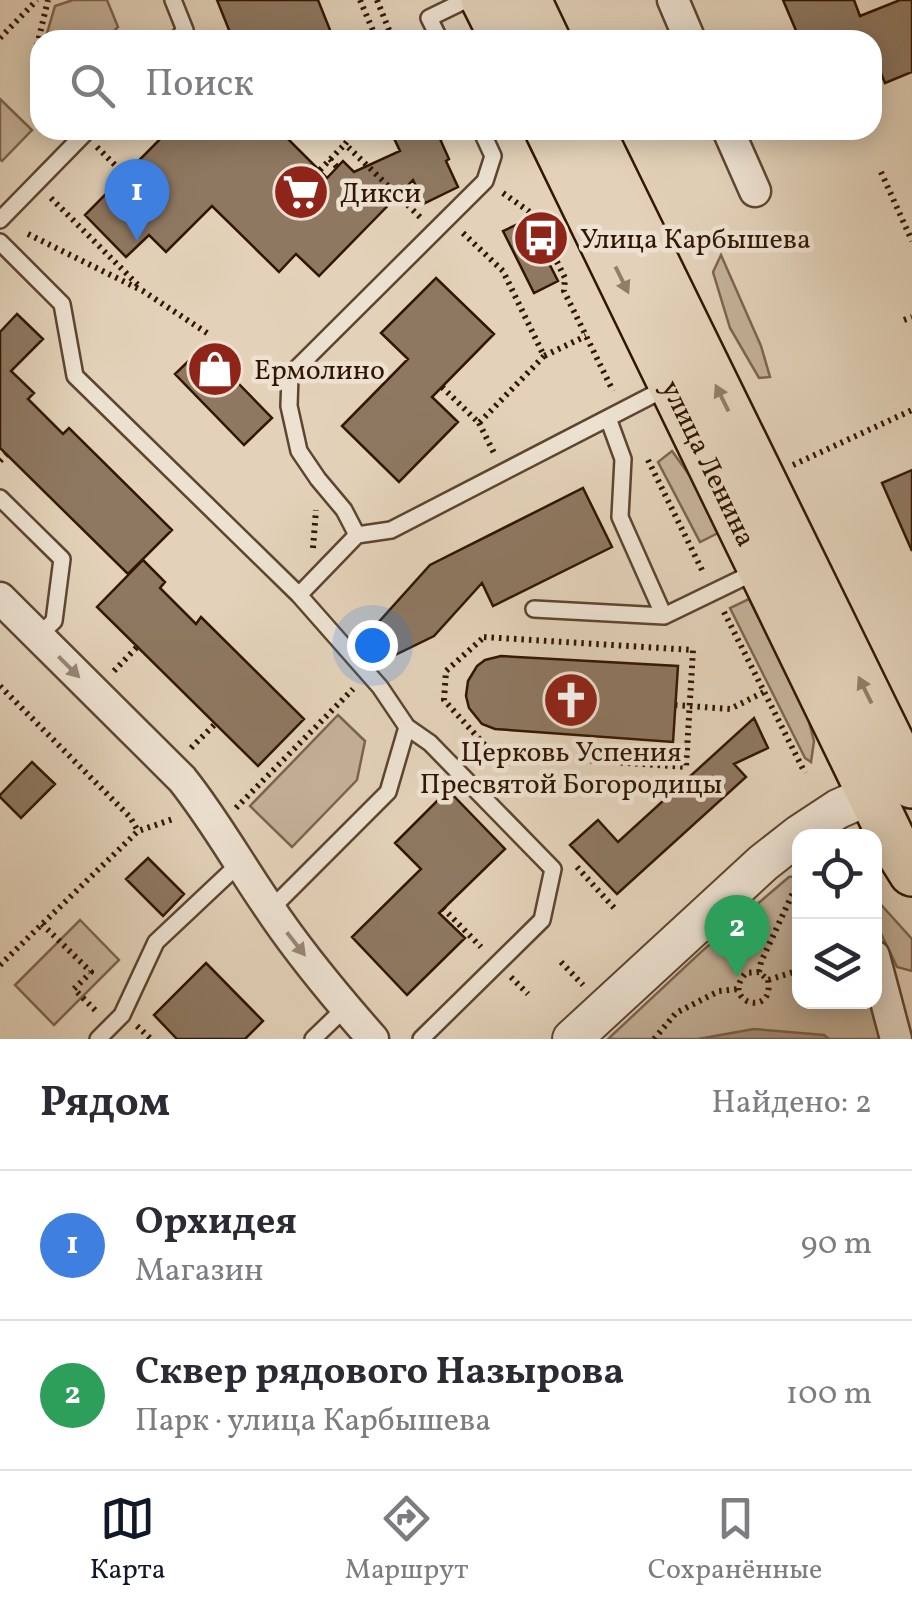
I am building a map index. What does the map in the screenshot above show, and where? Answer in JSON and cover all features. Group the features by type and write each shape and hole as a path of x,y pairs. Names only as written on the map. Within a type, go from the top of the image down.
{"main road":[{"path":"484,0 499,30"},
{"path":"528,0 542,30"},
{"name":"улица Ленина","path":"553,140 875,801"},
{"name":"улица Ленина","path":"595,140 875,801"},
{"path":"875,801 912,873"}],"street":[{"path":"673,0 686,30"},
{"path":"732,140 755,191"},
{"path":"0,598 182,779 212,817 270,910 373,1039"},
{"path":"572,1039 763,863 800,834 875,801"},
{"path":"882,986 896,1039"}],"lane":[{"path":"173,0 186,30"},
{"path":"435,30 429,18 466,0"},
{"path":"0,220 78,140"},
{"path":"357,536 344,510 298,452 289,406 290,375 486,181 493,156 486,140"},
{"path":"0,242 62,304 75,376 305,589 407,727 430,743 553,869 542,920 421,1039"},
{"path":"305,589 357,536 391,530 672,385"},
{"path":"615,414 623,459 620,518 664,616"},
{"path":"0,498 62,559 54,621 38,636"},
{"path":"534,608 664,616 761,568"},
{"path":"270,910 388,792 407,727"},
{"path":"98,1039 122,1016 156,942 240,863"},
{"path":"313,1039 346,1008"}],"path":[{"path":"0,38 38,0"},
{"path":"41,30 48,0"},
{"path":"360,0 372,30"},
{"path":"377,0 390,30"},
{"path":"93,140 125,175"},
{"path":"320,170 348,140"},
{"path":"345,144 435,232"},
{"path":"330,160 338,167"},
{"path":"880,172 912,241"},
{"path":"486,181 534,215 565,278 564,292 586,336 615,414 714,592 805,774"},
{"path":"36,183 143,291"},
{"path":"448,218 503,271 544,356"},
{"path":"0,220 143,291 210,334"},
{"path":"479,422 544,356 586,336"},
{"path":"442,387 479,422 504,472"},
{"path":"792,466 912,410"},
{"path":"305,589 318,479"},
{"path":"484,638 693,650 690,706 686,768 493,754 444,700 446,671 484,638"},
{"path":"107,678 137,647"},
{"path":"0,966 138,831 212,817 368,674"},
{"path":"0,686 130,817 138,831"},
{"path":"676,705 730,709 764,692"},
{"path":"185,755 215,724"},
{"path":"553,869 577,866 616,910"},
{"path":"759,972 792,897"},
{"path":"444,908 497,964"},
{"path":"42,924 90,972 74,989 111,1026"},
{"path":"562,962 584,986"},
{"path":"759,972 768,980 766,997 750,1002 742,997 738,988 746,973 759,972"},
{"path":"768,980 792,972"},
{"path":"520,987 528,994"},
{"path":"654,1039 676,1013 719,990 738,988"}],"shaded area":[{"path":"73,0 107,0 118,27 48,30 55,6"},
{"path":"0,99 30,132 0,159"},
{"path":"721,255 761,346 770,377 759,378 730,328 713,272"},
{"path":"672,451 690,476 718,533 700,542 658,462"},
{"path":"749,599 806,711 814,741 811,762 805,758 730,608"},
{"path":"338,715 365,741 357,780 292,847 250,806"},
{"path":"792,877 792,1009 872,1009 884,1039 608,1039 701,952"},
{"path":"882,906 912,939 912,971 897,967 882,936"},
{"path":"80,920 119,960 54,1025 15,985"},
{"path":"754,1029 824,1035 829,1039 698,1039"}],"building":[{"path":"217,0 318,0 330,30 229,30"},
{"path":"783,0 854,0 860,16 900,0 912,0 912,72 885,83 882,30 796,30"},
{"path":"159,140 289,140 327,178 343,161 354,172 400,151 395,140 440,140 458,187 425,203 413,180 319,276 296,254 279,272 212,206 166,252 149,235 126,257 85,215"},
{"path":"527,220 558,281 534,293 503,231"},
{"path":"436,278 494,334 432,397 458,422 399,482 342,426 408,359 381,333"},
{"path":"17,314 43,339 11,371 34,393 28,399 63,434 69,428 172,530 128,574 0,448 0,332"},
{"path":"203,347 272,418 244,445 175,374"},
{"path":"912,470 912,551 882,483"},
{"path":"583,488 612,547 493,606 482,583 434,636 393,656 368,634 430,565"},
{"path":"143,560 165,582 160,588 196,624 201,617 304,719 258,766 97,607"},
{"name":"Церковь Успения Пресвятой Богородицы","path":"501,656 678,666 673,742 495,729 482,724 469,708 468,681 477,666"},
{"path":"754,718 768,748 734,764 746,777 617,894 570,845 598,820 618,842"},
{"path":"32,762 55,784 21,818 0,795"},
{"path":"448,790 505,849 439,913 465,938 407,995 352,937 421,869 395,843"},
{"path":"148,858 184,894 163,916 126,879"},
{"path":"206,963 263,1021 245,1039 177,1039 154,1015"}],"place":[{"name":"Дикси","path":"301,192"},
{"name":"Улица Карбышева","path":"541,238"},
{"name":"Орхидея","path":"137,241"},
{"name":"Ермолино","path":"215,369"},
{"name":"Церковь Успения Пресвятой Богородицы","path":"571,700"},
{"name":"Сквер рядового Назырова","path":"737,977"}]}
